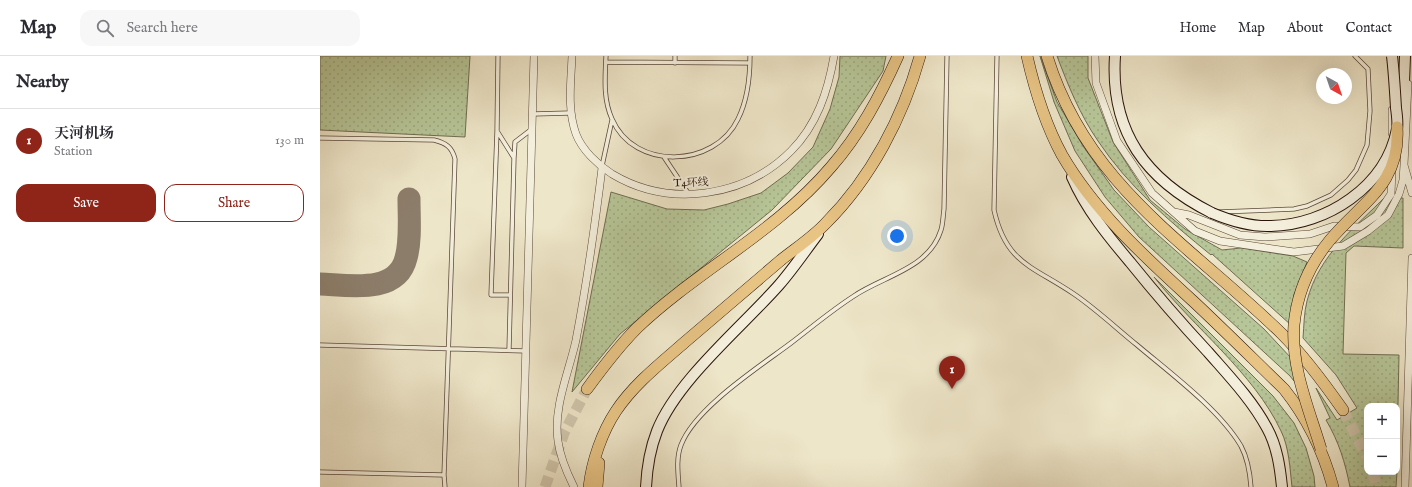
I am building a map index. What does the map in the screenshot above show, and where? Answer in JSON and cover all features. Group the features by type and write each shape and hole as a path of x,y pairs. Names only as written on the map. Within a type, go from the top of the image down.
{"main road":[{"path":"587,389 609,358 638,328 674,297 733,254 787,210 830,169 854,139 870,113 882,93 898,56"},
{"path":"646,487 647,467 651,447 657,429 668,411 696,373 779,285 825,224 859,184 887,139 909,91 920,56"},
{"path":"1027,56 1041,108 1050,131 1082,197 1102,228 1162,302 1231,377 1257,411 1268,429 1275,448 1282,487"},
{"path":"1047,56 1065,101 1076,122 1104,166 1155,222 1283,335 1316,373 1342,410"},
{"path":"1115,56 1115,88 1117,104 1126,133 1134,147 1151,170 1172,190 1212,213 1230,220 1250,225 1270,226 1296,224 1328,213 1356,195 1374,176 1386,159 1398,127 1404,82 1404,56"},
{"path":"1333,487 1296,366 1294,343 1298,304 1303,286 1319,255 1331,239 1369,202 1385,181 1396,156 1398,127 1393,56"},
{"path":"1063,156 1096,203 1117,226 1162,273 1284,389 1306,418 1321,449"},
{"path":"588,487 590,474 600,445 615,412 632,391 717,314 825,224"},
{"path":"597,487 600,445"}],"street":[{"path":"522,487 534,56"},
{"name":"T4环线","path":"572,56 570,113 576,136 589,154 602,168 628,183 664,194 712,193 744,184 772,167 791,151 809,128 822,104 830,79 834,56"},
{"path":"1095,56 1096,84 1117,141 1152,193 1195,231 1220,241 1294,252 1343,246 1368,231 1388,215 1399,194 1403,180 1409,56"},
{"path":"1174,212 1189,215 1240,235 1265,237 1310,234 1334,226 1360,227 1377,215 1391,194 1393,56"},
{"path":"1404,166 1412,193"},
{"path":"574,487 564,464 558,441 558,411 571,361 588,276 602,168"},
{"path":"1405,487 1412,258"}],"lane":[{"path":"498,56 491,295 510,295"},
{"path":"606,56 605,100 612,120 625,138 643,151 664,157 686,157 707,150 725,137 738,119 745,98 750,56"},
{"path":"675,56 675,63"},
{"path":"679,487 678,462 681,446 695,421 732,388 855,295 909,268 922,258 934,245 941,230 944,209 947,56"},
{"path":"997,56 994,210 998,227 1005,243 1028,266 1074,294 1114,326 1215,414 1241,447 1249,466 1251,487"},
{"path":"1212,213 1294,209 1319,201 1339,188 1356,170 1367,145 1370,111 1368,69 1356,56"},
{"path":"606,62 750,63"},
{"path":"533,114 570,113"},
{"path":"602,168 612,120"},
{"path":"509,350 515,142 532,128"},
{"path":"497,131 514,158"},
{"path":"320,138 434,140 444,142 453,150 456,159 444,475 445,487"},
{"path":"664,157 688,193"},
{"path":"320,345 449,350 526,351"},
{"path":"320,472 444,475"}],"green space":[{"path":"320,56 470,56 465,137 320,130"},
{"path":"840,56 886,56 883,71 831,149 772,210 620,334 572,392 611,192 667,209 704,210 761,193 788,173 813,147 830,109 839,77"},
{"path":"1040,56 1057,102 1083,146 1114,190 1149,227 1264,329 1292,359 1298,386 1290,376 1139,237 1105,197 1075,151 1054,102"},
{"path":"1057,56 1088,56 1088,78 1113,142 1150,200 1185,229 1222,250 1241,248 1293,256 1307,262 1294,295 1291,325 1212,254 1211,255 1165,216 1122,173 1098,141 1086,121 1070,89"},
{"path":"1387,195 1393,199 1403,198 1403,248 1354,246 1346,253 1343,354 1399,355 1398,403 1364,403 1364,475 1397,475 1396,487 1350,487 1341,452 1335,436 1326,420 1330,418 1316,388 1337,420 1357,408 1336,375 1303,338 1305,310 1313,284 1320,269 1329,256 1351,231"},
{"path":"1154,277 1273,396 1294,423 1306,448 1314,476 1315,487 1292,487 1289,458 1284,437 1269,410 1239,370 1186,314"}],"taxiway":[{"path":"320,284 357,286 370,285 382,283 393,278 401,270 408,251 409,199"}],"tunnel":[{"path":"545,487 564,433 587,389"},
{"path":"1343,410 1364,451"},
{"path":"1374,475 1376,487"}],"place":[{"name":"天河机场","path":"952,389"}]}
